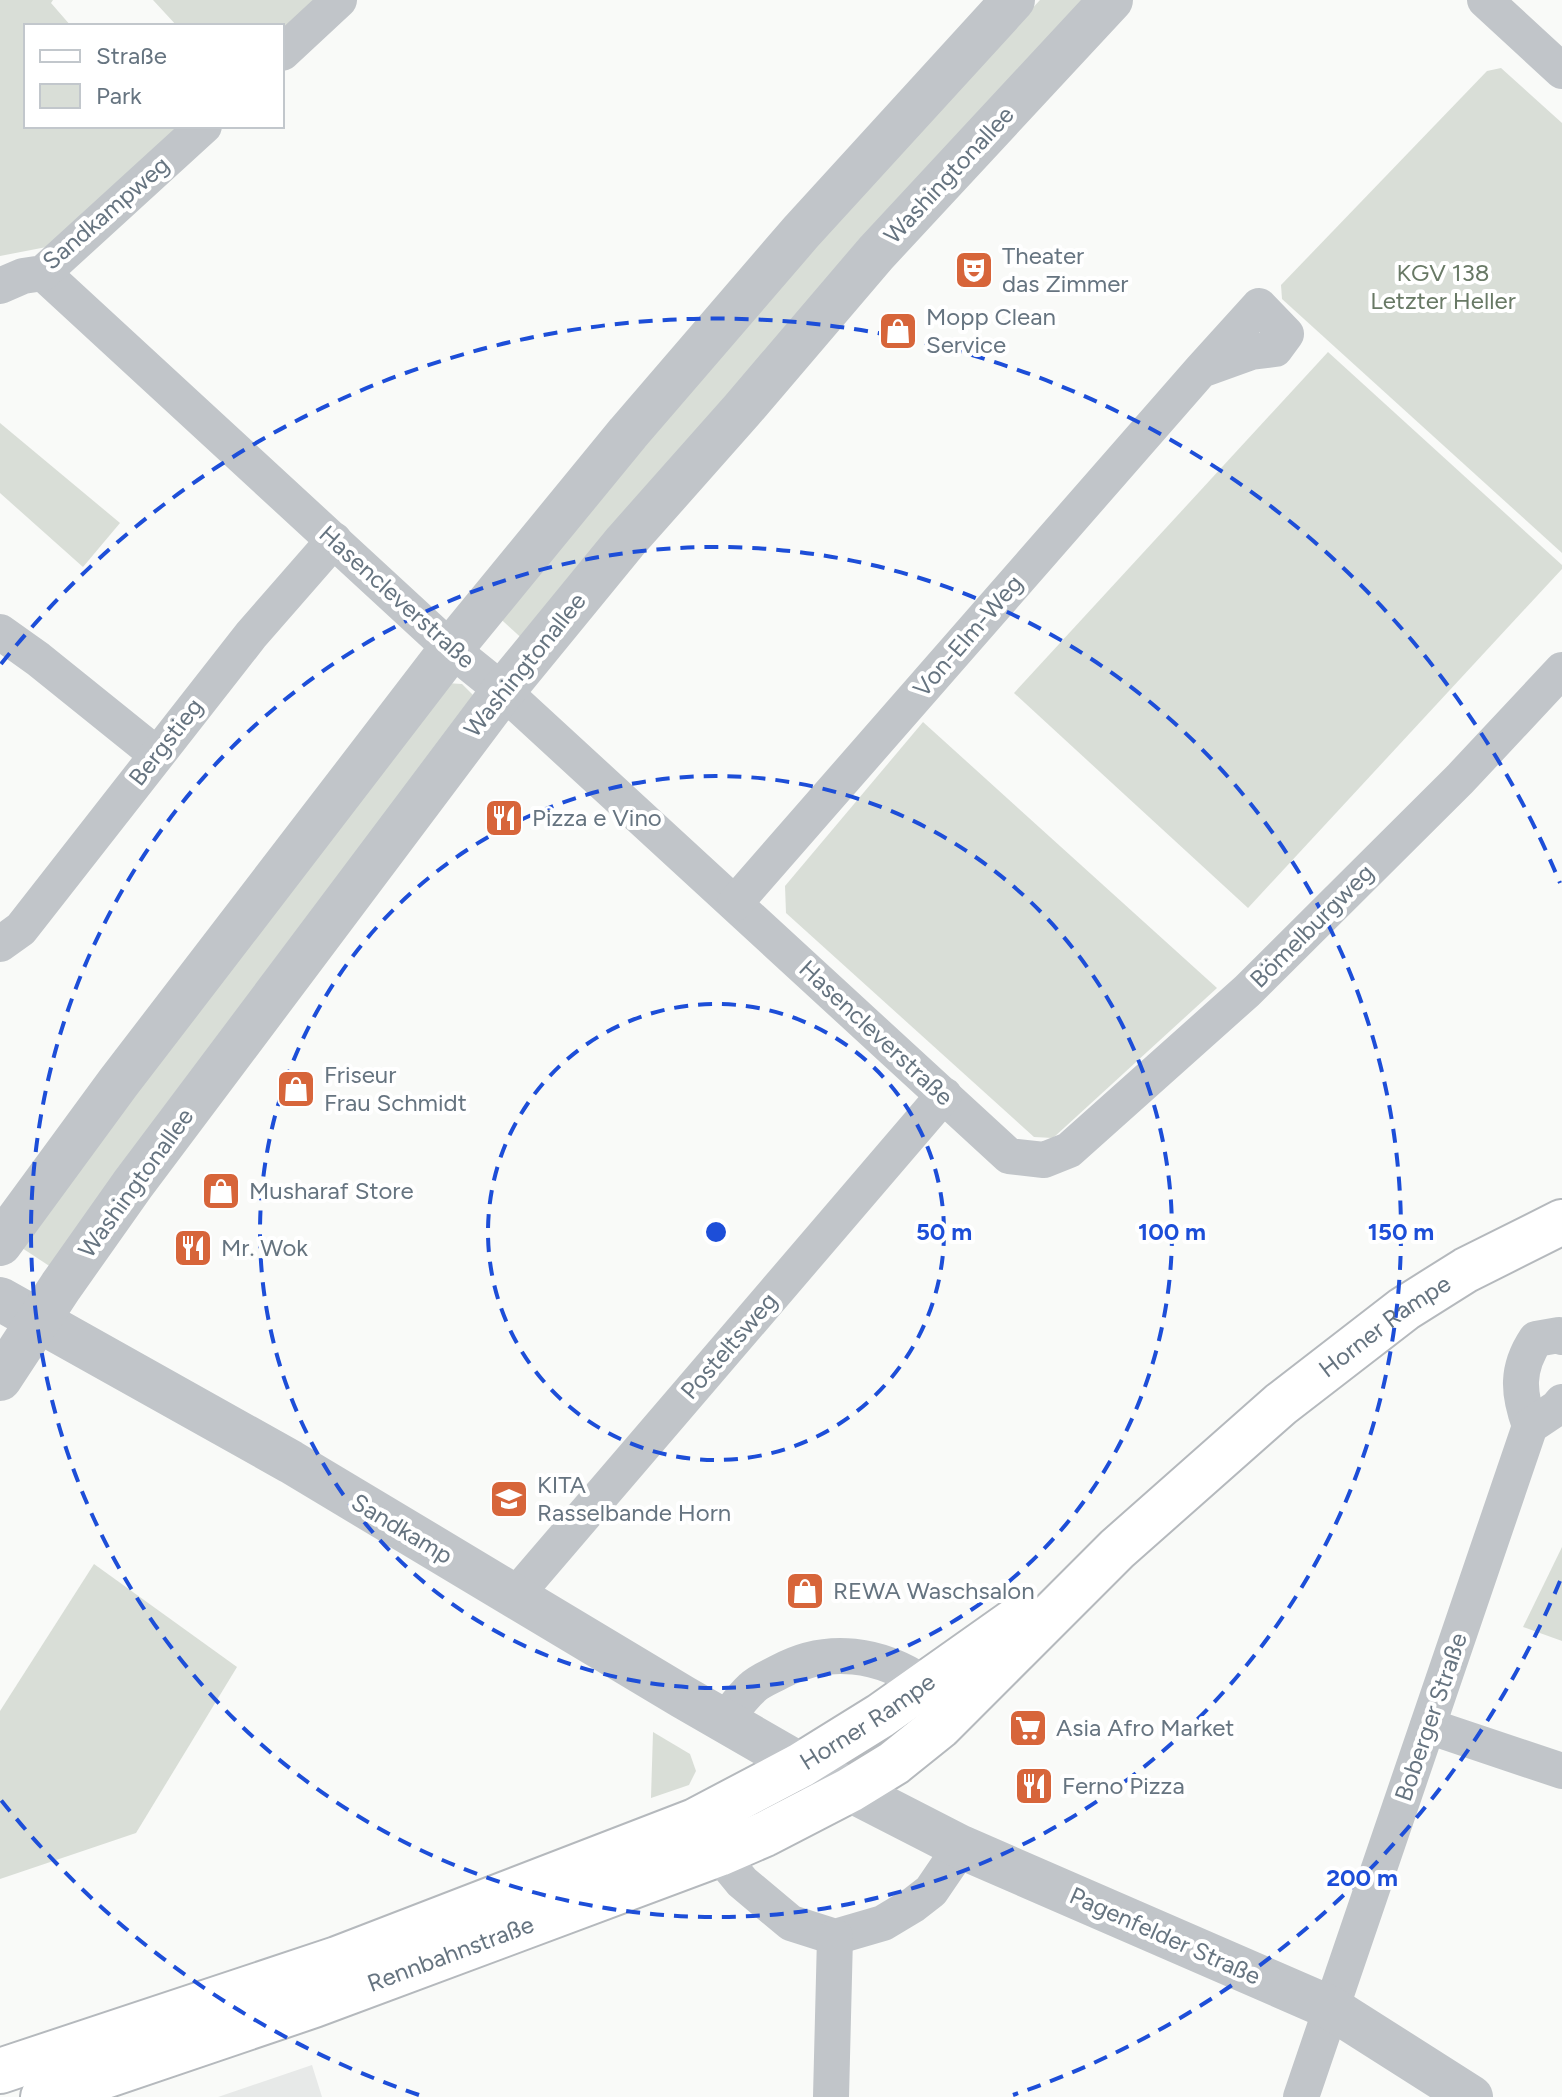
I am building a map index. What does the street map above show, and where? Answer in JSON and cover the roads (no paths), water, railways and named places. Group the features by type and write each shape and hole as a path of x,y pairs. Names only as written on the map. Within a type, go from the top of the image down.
{"main road":[{"name":"Horner Rampe","path":"850,1790 894,1763 940,1726 1117,1549 1281,1404 1404,1309 1466,1270 1562,1222"},
{"name":"Horner Rampe","path":"801,1765 925,1684 1117,1549"},
{"name":"Rennbahnstraße","path":"0,2071 337,1959 447,1919 695,1821 801,1765"},
{"name":"Rennbahnstraße","path":"43,2097 314,2005 719,1854 850,1790"}],"street":[{"path":"284,51 339,0"},
{"path":"0,1244 127,1071 451,649 638,421 801,232 1013,0"},
{"name":"Washingtonallee","path":"0,1379 133,1184 503,691 625,542 876,253 1111,0"},
{"path":"1485,0 1562,71"},
{"name":"Sandkampweg","path":"0,286 23,276 43,273 202,128"},
{"name":"Hasencleverstraße","path":"43,273 1009,1156 1044,1160"},
{"name":"Von-Elm-Weg","path":"735,903 1201,370"},
{"name":"Bergstieg","path":"0,944 21,929 251,635 334,540"},
{"path":"0,632 156,754"},
{"name":"Bömelburgweg","path":"1044,1160 1069,1150 1247,991 1460,779 1562,670"},
{"name":"Posteltsweg","path":"514,1597 944,1095"},
{"name":"Sandkamp","path":"0,1299 291,1462 801,1765"},
{"path":"1562,1337 1536,1339 1525,1357 1521,1379 1522,1403 1530,1426 1562,1402"},
{"name":"Boberger Straße","path":"1301,2097 1530,1426"},
{"path":"724,1721 754,1686 789,1666 825,1656 865,1656 903,1669 925,1684"},
{"path":"1428,1726 1562,1771"},
{"name":"Horner Rampe","path":"801,1765 850,1790"},
{"name":"Pagenfelder Straße","path":"850,1790 961,1847 1331,2008 1471,2097"},
{"path":"719,1854 742,1882 791,1923 835,1937 883,1923 913,1905 931,1891 961,1847"},
{"path":"831,2097 835,1937"}],"place":[{"name":"Theater das Zimmer","path":"974,270"},
{"name":"Mopp Clean Service","path":"898,331"},
{"name":"Pizza e Vino","path":"504,818"},
{"name":"Friseur Frau Schmidt","path":"296,1089"},
{"name":"Musharaf Store","path":"221,1191"},
{"name":"Mr. Wok","path":"193,1248"},
{"name":"KITA Rasselbande Horn","path":"509,1499"},
{"name":"REWA Waschsalon","path":"805,1591"},
{"name":"Asia Afro Market","path":"1028,1728"},
{"name":"Ferno Pizza","path":"1034,1786"}],"park label":[{"name":"KGV 138 Letzter Heller","path":"1443,287"}]}
